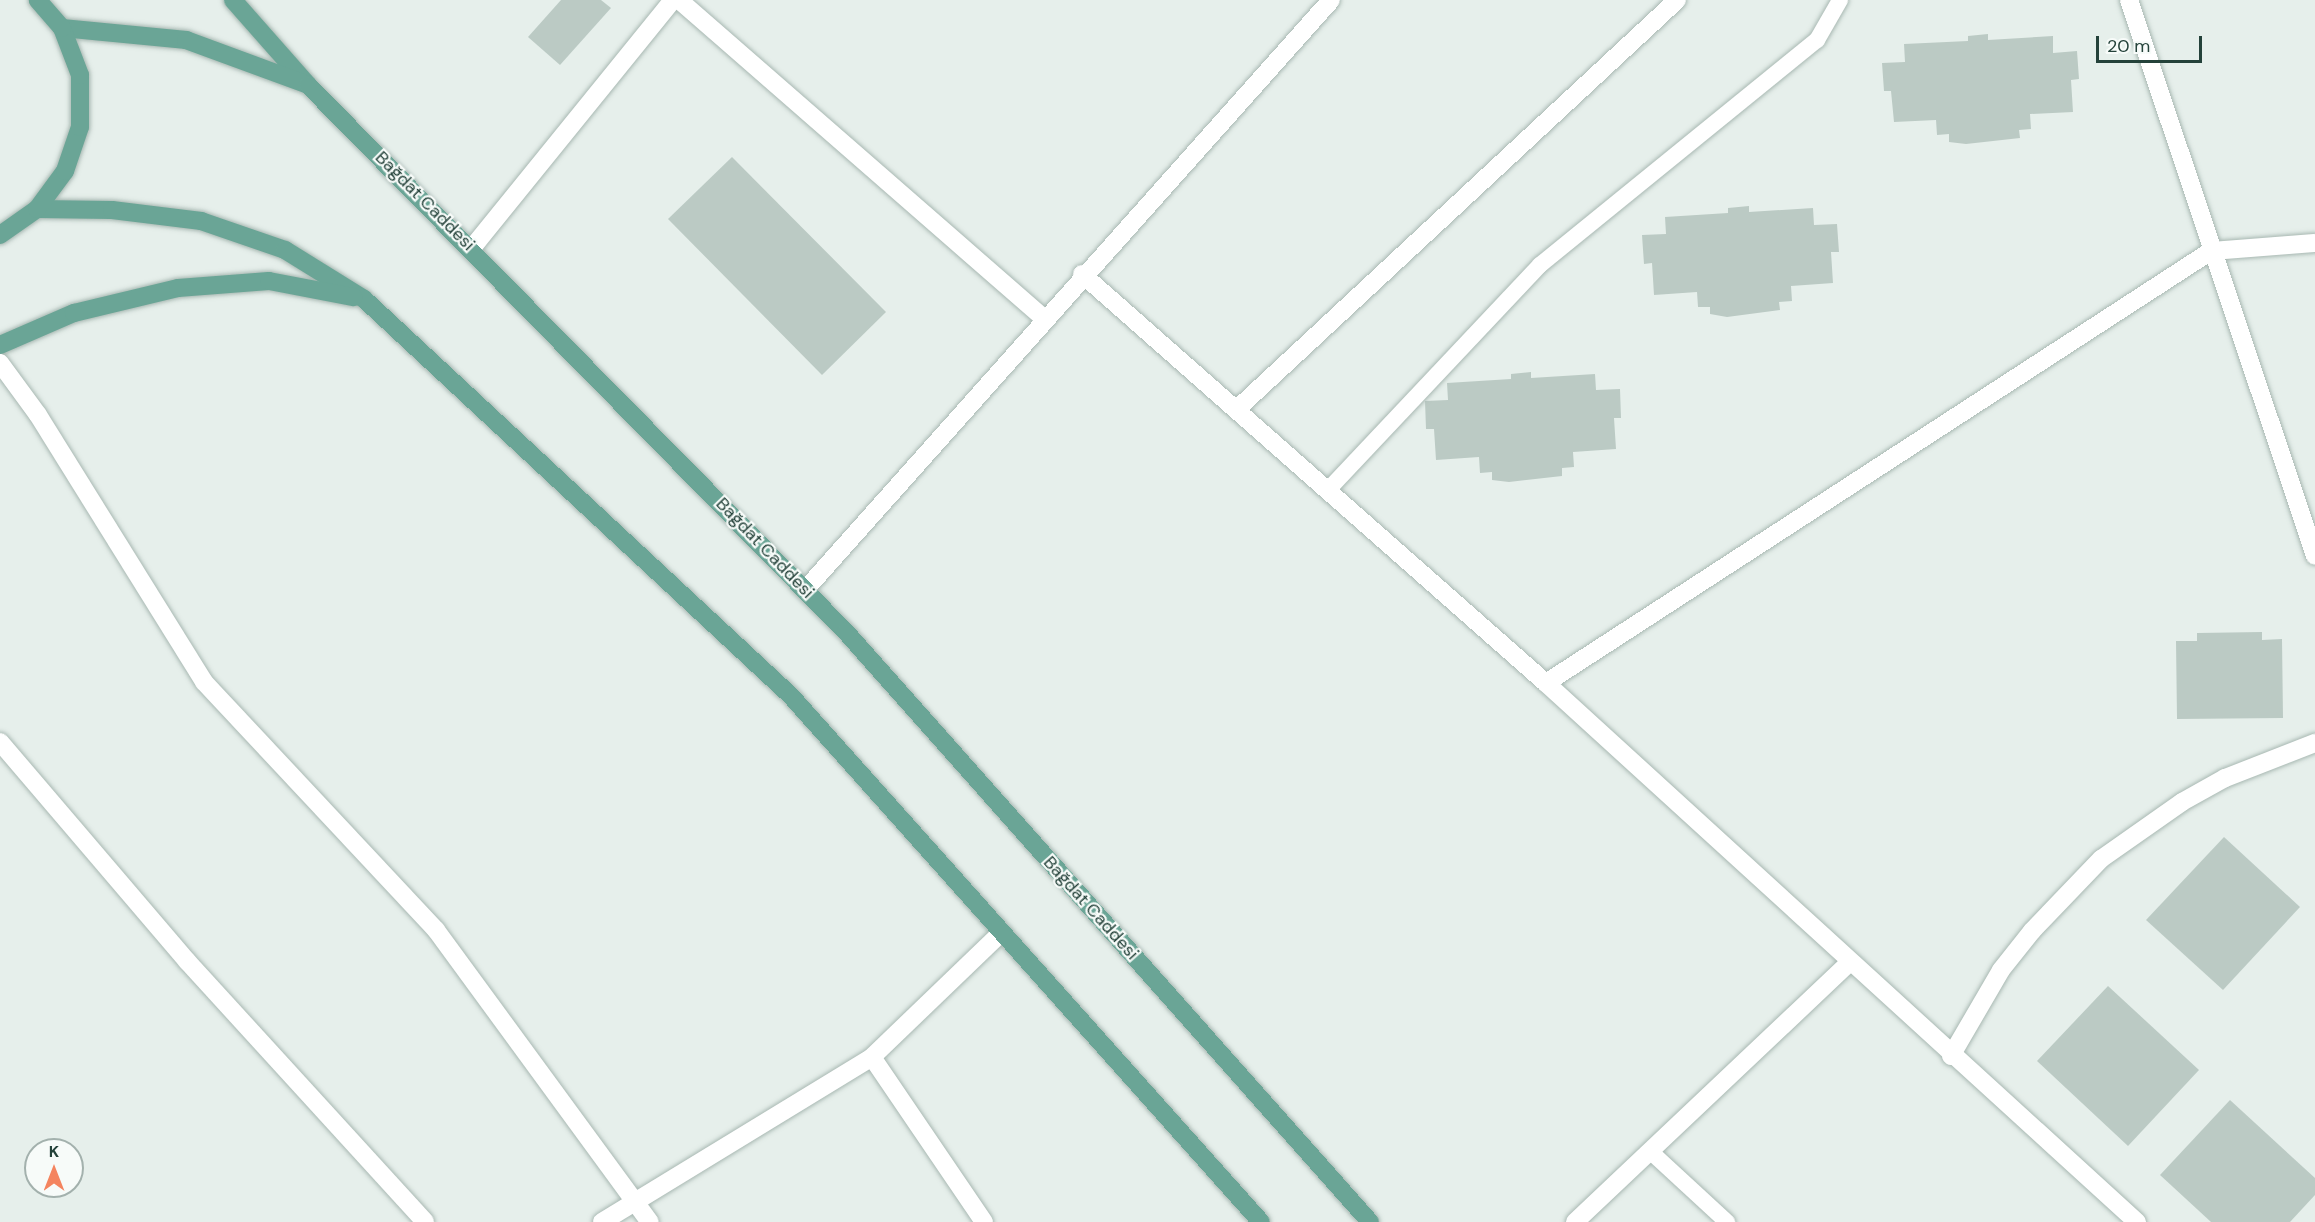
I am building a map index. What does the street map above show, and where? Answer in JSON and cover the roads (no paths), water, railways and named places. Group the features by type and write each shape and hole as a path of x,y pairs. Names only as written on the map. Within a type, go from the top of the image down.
{"main road":[{"path":"233,0 308,85"},
{"path":"0,236 37,209 65,171 80,127 80,75 62,28 46,4"},
{"name":"Bağdat Caddesi","path":"62,28 186,40 308,85 472,248 805,590 1370,1222"},
{"path":"37,209 112,210 201,221 285,250 364,299 791,696 1261,1222"},
{"path":"0,345 74,313 178,288 269,280 364,299"}],"street":[{"path":"472,248 673,0"},
{"path":"679,0 1043,318"},
{"path":"805,590 1082,274 1331,0"},
{"path":"1236,410 1677,0"},
{"path":"2129,0 2211,251 2315,556"},
{"path":"1546,683 2211,251 2315,243"},
{"path":"1082,274 1546,683 1951,1056 2137,1222"},
{"path":"0,363 38,415 204,682 436,930 650,1222"},
{"path":"0,742 187,961 425,1222"},
{"path":"1951,1056 2001,970 2032,930 2101,859 2182,802 2225,778 2315,743"},
{"path":"602,1222 636,1204 872,1057 1002,932"},
{"path":"1575,1222 1850,962"},
{"path":"872,1057 984,1222"}],"lane":[{"path":"1328,490 1540,264 1817,40 1840,0"},
{"path":"1650,1150 1726,1222"}]}
